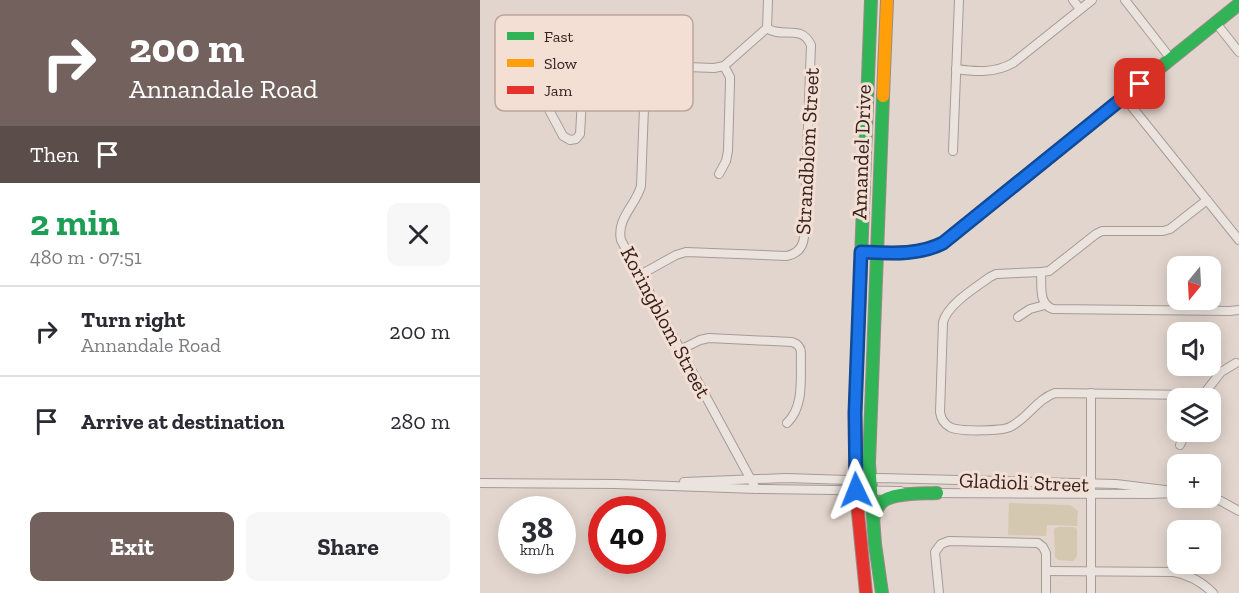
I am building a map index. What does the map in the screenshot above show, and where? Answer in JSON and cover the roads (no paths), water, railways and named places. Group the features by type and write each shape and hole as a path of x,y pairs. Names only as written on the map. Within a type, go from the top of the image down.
{"street":[{"path":"693,67 724,66 767,28 768,0"},
{"name":"Amandel Drive","path":"867,593 856,485 855,413 871,0"},
{"name":"Amandel Drive","path":"882,593 869,463 887,0"},
{"path":"953,151 959,0"},
{"path":"1073,0 1080,9"},
{"path":"956,69 985,71 1004,68 1092,0"},
{"path":"1125,0 1171,59"},
{"path":"861,252 920,252 943,243 1239,4"},
{"path":"1216,23 1239,52"},
{"name":"Strandblom Street","path":"640,275 686,252 786,256 794,254 802,246 811,45 801,34 771,31 767,28"},
{"path":"718,174 726,161 728,151 730,77 724,66"},
{"path":"1124,97 1239,240"},
{"path":"550,111 563,136 576,140 580,134 581,111"},
{"name":"Koringblom Street","path":"644,111 641,186 623,220 620,230 621,240 756,489"},
{"path":"1167,395 1060,393 1044,398 1014,425 1004,430 952,429 940,417 942,326 946,314 959,301 996,274 1041,272 1052,269 1099,232 1170,230 1207,200"},
{"path":"1041,272 1042,297 1050,309 1239,310"},
{"path":"1018,317 1030,309 1046,305"},
{"path":"680,350 709,338 797,344 801,354 799,400 795,412 787,423"},
{"path":"1209,388 1221,372 1236,363"},
{"path":"1091,393 1091,593"},
{"path":"616,484 786,478 856,485"},
{"path":"480,483 616,484 756,489 871,484"},
{"name":"Gladioli Street","path":"871,484 1167,492"},
{"name":"Gladioli Street","path":"871,484 937,493 1090,489"},
{"path":"873,518 885,499 937,493"},
{"path":"1221,501 1239,511"},
{"path":"939,593 935,552 941,544 948,541 1035,542 1041,545 1045,550 1046,593"},
{"path":"1046,571 1180,573 1198,580 1213,593"}]}
